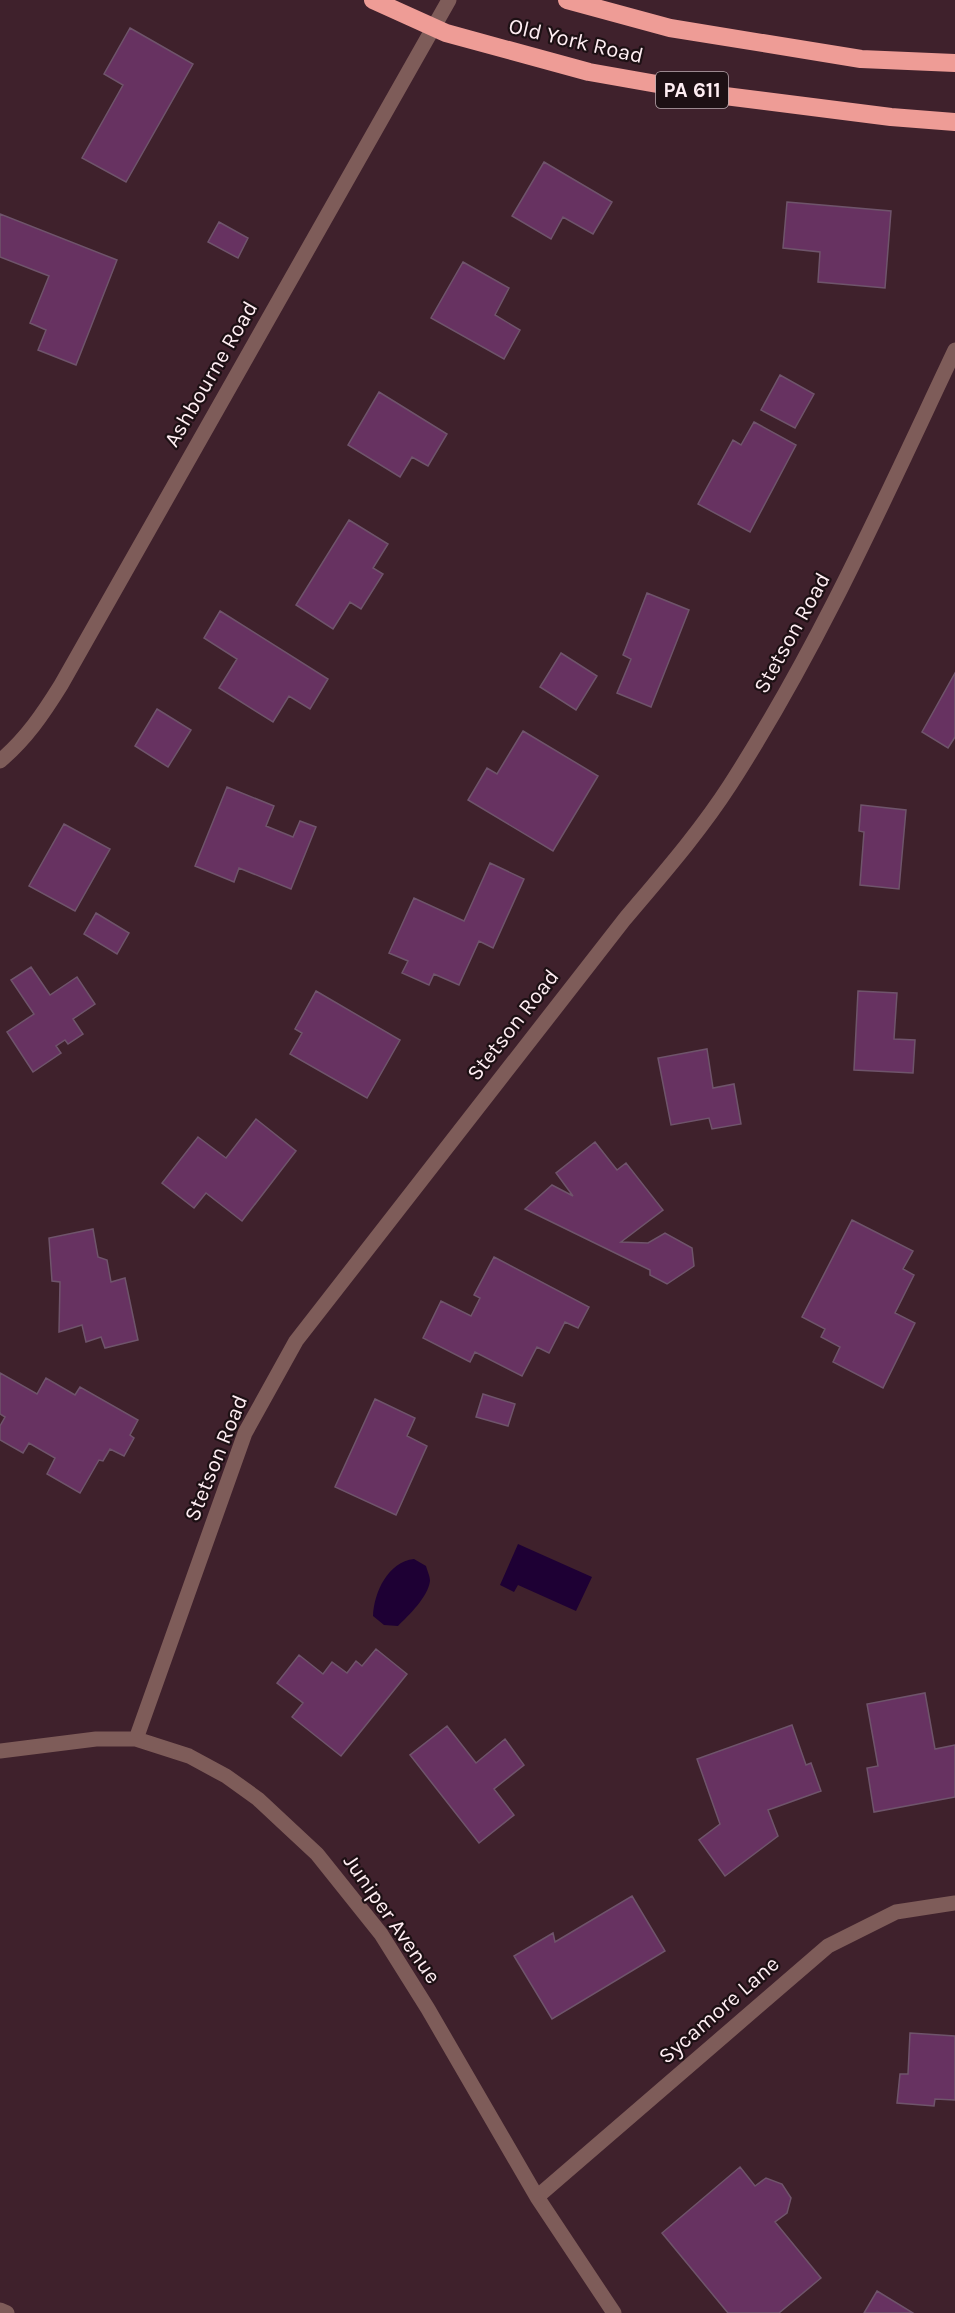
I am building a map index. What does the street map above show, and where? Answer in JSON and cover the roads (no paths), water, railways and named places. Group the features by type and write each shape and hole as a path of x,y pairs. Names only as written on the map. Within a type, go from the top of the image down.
{"highway":[{"name":"Old York Road","path":"373,0 446,33 589,72 725,96 891,117 955,122"},
{"name":"Old York Road","path":"567,0 670,28 861,59 955,63"}],"street":[{"name":"Ashbourne Road","path":"0,761 19,745 40,720 449,0"},
{"name":"Stetson Road","path":"136,1739 245,1432 296,1341 624,920 681,853 730,786 793,680 847,579 955,350"},
{"name":"Juniper Avenue","path":"0,1751 96,1739 136,1739 189,1756 226,1776 258,1799 317,1854 381,1934 428,2009 537,2198 614,2313"},
{"name":"Sycamore Lane","path":"537,2198 828,1946 896,1912 955,1903"},
{"path":"0,2310 7,2313"}]}
